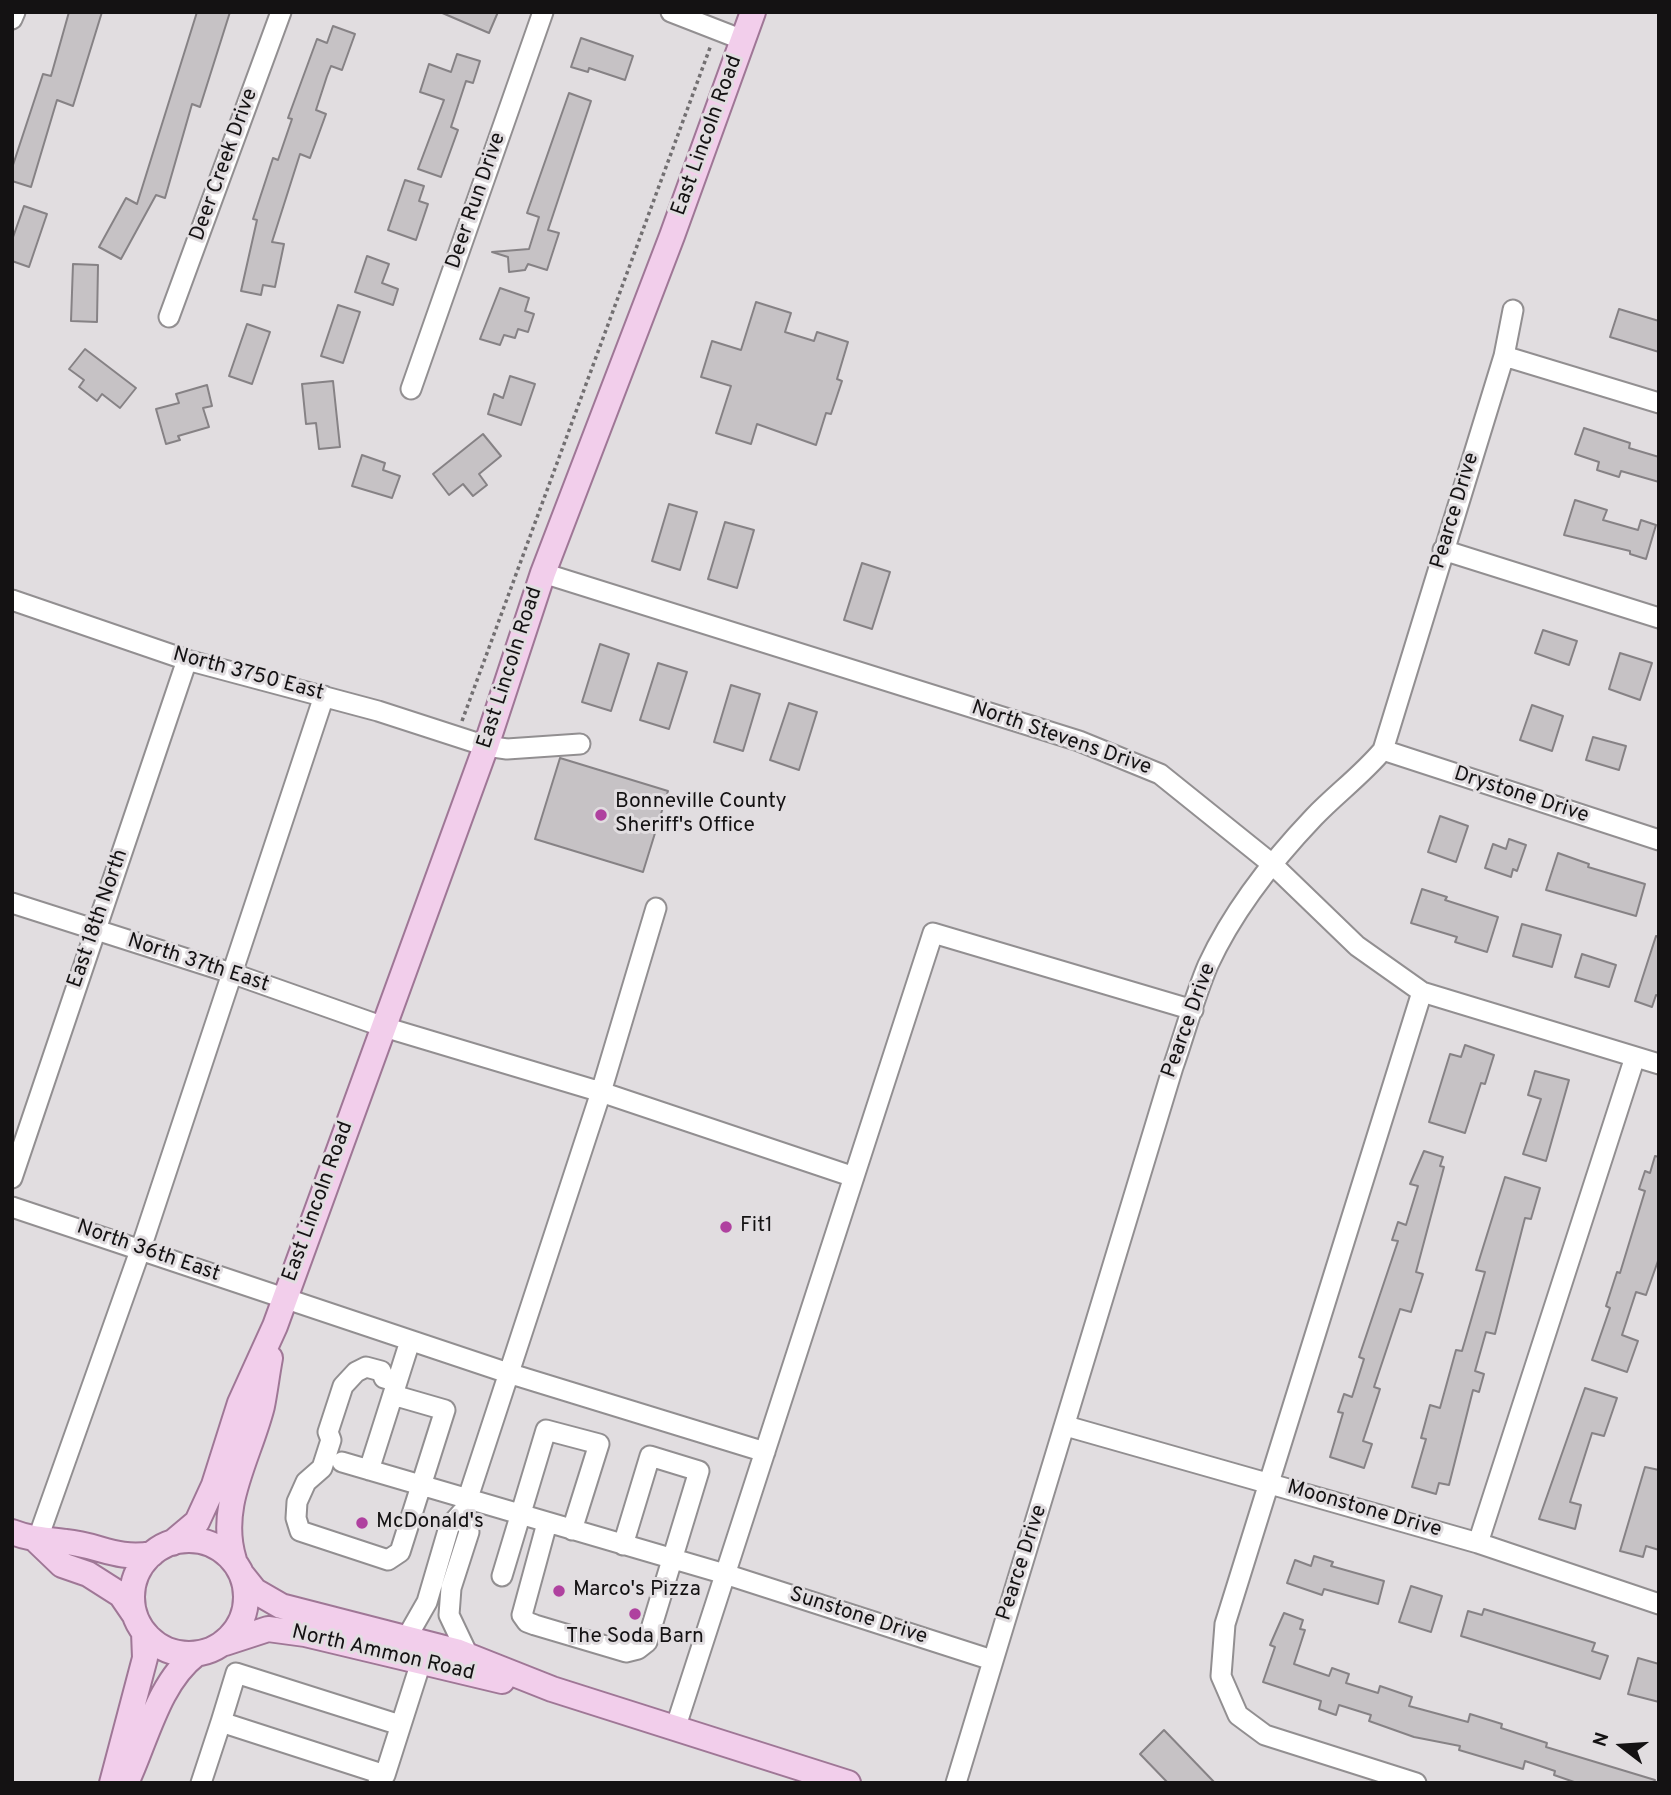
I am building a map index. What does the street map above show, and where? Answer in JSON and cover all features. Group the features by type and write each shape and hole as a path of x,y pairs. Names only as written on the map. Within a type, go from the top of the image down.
{"main road":[{"name":"East Lincoln Road","path":"238,1568 228,1540 228,1516 261,1407 275,1326 283,1299 486,746 543,573 667,250 753,12"},
{"name":"East Lincoln Road","path":"162,1548 197,1522 214,1485 240,1403 275,1326"},
{"path":"12,1532 37,1541 68,1542 131,1557 202,1541 220,1548 238,1568 247,1593 245,1611 238,1628 184,1663 167,1690 127,1783"},
{"path":"37,1541 62,1565 88,1574 121,1595 139,1623 159,1646 175,1653 206,1651"},
{"path":"112,1783 145,1658 132,1595 136,1575 162,1548"},
{"name":"North Ammon Road","path":"238,1568 255,1591 281,1605 407,1637 468,1656 551,1689 848,1783"},
{"name":"North Ammon Road","path":"206,1651 243,1635 268,1629 332,1640 464,1674 551,1689"}],"street":[{"path":"12,19 15,12"},
{"name":"Deer Creek Drive","path":"169,317 281,12"},
{"name":"Deer Run Drive","path":"411,390 543,12"},
{"path":"671,12 743,40"},
{"name":"Pearce Drive","path":"956,1783 1208,965 1242,906 1272,864 1315,816 1362,775 1384,750 1504,356 1513,310"},
{"path":"1504,356 1659,403"},
{"path":"1443,550 1659,618"},
{"name":"North Stevens Drive","path":"543,573 1079,741 1160,774 1272,864 1357,946 1422,992 1659,1064"},
{"name":"North 3750 East","path":"12,600 187,660 324,696 486,746 507,749 580,744"},
{"name":"East 18th North","path":"12,1178 187,660"},
{"path":"37,1541 141,1248 324,696"},
{"name":"Drystone Drive","path":"1384,750 1659,840"},
{"name":"North 37th East","path":"12,903 231,973 384,1027 601,1092 854,1177"},
{"path":"407,1637 427,1602 449,1527 465,1505 601,1092 656,908"},
{"path":"675,1729 933,933 1193,1010"},
{"path":"1416,1783 1265,1735 1238,1715 1221,1676 1225,1624 1422,992"},
{"path":"1478,1543 1635,1057"},
{"name":"North 36th East","path":"12,1207 508,1373 765,1452"},
{"path":"369,1470 392,1385 410,1341"},
{"path":"366,1367 381,1371 392,1385 445,1410 400,1552 388,1560 300,1531 296,1518 298,1502 313,1474 322,1468 331,1440 328,1432 343,1386 356,1372 366,1367"},
{"name":"Moonstone Drive","path":"1066,1426 1478,1543 1659,1604"},
{"path":"502,1576 546,1430 599,1444 572,1530"},
{"path":"547,1523 522,1615 527,1622 626,1652 638,1649 647,1642 699,1471 650,1456 623,1545"},
{"name":"Sunstone Drive","path":"342,1462 422,1486 465,1505 520,1515 725,1574 992,1660"},
{"path":"465,1505 469,1532 450,1588 449,1615 468,1656"},
{"path":"221,1722 381,1779 421,1662"},
{"path":"201,1783 236,1673 400,1725"}],"path":[{"path":"457,736 716,30"}],"building":[{"path":"69,12 102,12 73,106 57,100 31,187 12,181 12,168 43,74 51,76"},
{"path":"197,12 230,12 200,107 192,104 165,198 156,195 121,259 99,247 126,198 137,204"},
{"path":"440,12 498,12 489,33"},
{"path":"333,26 355,34 342,70 331,66 327,76 316,110 326,114 310,158 300,154 272,242 284,244 275,287 263,285 261,295 241,291 257,220 253,219 273,158 278,160 292,119 288,118 317,39 327,43"},
{"path":"581,38 633,56 625,80 589,68 588,72 571,67"},
{"path":"457,54 480,61 473,83 466,81 451,127 458,130 441,177 418,169 444,100 420,92 429,64 451,72"},
{"path":"569,93 591,101 548,230 559,233 547,270 528,264 525,270 509,272 508,257 492,252 529,249 539,217 527,213"},
{"path":"405,180 424,186 419,201 428,204 416,240 388,230"},
{"path":"24,206 47,214 29,267 12,261 12,240"},
{"path":"367,256 389,264 382,283 398,289 393,305 355,292"},
{"path":"73,264 98,265 97,322 71,321"},
{"path":"500,288 529,298 525,311 534,314 528,332 518,329 515,338 504,335 500,345 480,339"},
{"path":"756,302 791,313 785,332 814,341 817,332 848,342 837,379 842,381 831,414 826,413 816,445 757,424 751,444 716,433 731,386 701,377 712,341 741,350"},
{"path":"338,305 360,312 343,363 321,356"},
{"path":"1619,309 1659,321 1659,352 1610,337"},
{"path":"247,324 270,332 252,384 229,376"},
{"path":"85,349 136,388 120,408 102,394 97,401 79,387 84,380 69,369"},
{"path":"510,376 535,384 521,425 488,414 494,394 503,398"},
{"path":"333,381 340,447 319,449 316,423 306,424 302,384"},
{"path":"207,385 212,406 203,408 209,427 178,436 180,440 166,444 156,409 179,403 176,394"},
{"path":"1584,428 1630,443 1629,448 1659,457 1659,482 1621,471 1619,477 1597,470 1599,462 1575,454"},
{"path":"483,434 501,456 479,474 487,485 473,496 463,484 449,495 433,474"},
{"path":"362,455 385,463 383,470 400,476 392,498 352,486"},
{"path":"1575,500 1607,510 1603,520 1638,530 1641,520 1656,525 1646,559 1630,554 1630,551 1564,535"},
{"path":"669,504 697,512 680,570 652,561"},
{"path":"725,522 754,530 737,588 708,579"},
{"path":"862,563 890,572 872,629 844,620"},
{"path":"1543,630 1577,641 1569,665 1535,653"},
{"path":"600,644 629,654 611,711 582,702"},
{"path":"1620,653 1652,663 1640,700 1609,689"},
{"path":"658,663 687,672 669,729 640,720"},
{"path":"731,685 760,694 743,751 714,742"},
{"path":"789,703 817,712 799,770 770,760"},
{"path":"1532,705 1563,716 1552,751 1520,740"},
{"path":"1593,737 1626,746 1619,770 1586,760"},
{"name":"Bonneville County Sheriff's Office","path":"560,758 668,791 643,872 535,839"},
{"path":"1440,816 1468,826 1456,862 1428,852"},
{"path":"1509,839 1526,845 1517,871 1513,869 1511,877 1485,868 1493,844 1506,849"},
{"path":"1558,853 1589,864 1588,867 1645,884 1636,916 1546,890"},
{"path":"1422,889 1447,897 1445,900 1498,917 1487,952 1455,942 1457,937 1411,923"},
{"path":"1522,924 1561,935 1552,967 1513,956"},
{"path":"1656,936 1659,937 1659,996 1656,995 1652,1007 1635,1001"},
{"path":"1582,954 1616,965 1609,987 1575,977"},
{"path":"1465,1045 1494,1055 1485,1084 1481,1083 1465,1133 1429,1122 1450,1054 1461,1057"},
{"path":"1535,1071 1569,1080 1546,1161 1523,1154 1541,1099 1528,1095"},
{"path":"1424,1151 1443,1157 1440,1166 1444,1167 1416,1272 1423,1274 1411,1312 1400,1309 1374,1387 1380,1389 1363,1441 1372,1444 1364,1468 1330,1457 1343,1413 1338,1412 1344,1394 1352,1397 1364,1359 1359,1357 1398,1241 1392,1240 1398,1222 1406,1225 1418,1186 1410,1184"},
{"path":"1655,1156 1659,1157 1659,1258 1646,1295 1636,1292 1622,1335 1638,1341 1627,1372 1592,1360 1610,1308 1606,1306 1617,1272 1620,1273 1645,1191 1639,1189 1645,1171 1650,1173"},
{"path":"1505,1177 1540,1188 1531,1219 1525,1218 1495,1334 1486,1332 1475,1371 1484,1374 1479,1392 1473,1390 1449,1485 1439,1483 1436,1494 1412,1487 1426,1439 1421,1438 1430,1405 1440,1408 1456,1350 1462,1351 1485,1272 1476,1270"},
{"path":"1585,1388 1617,1398 1604,1436 1592,1433 1570,1502 1581,1505 1575,1529 1539,1519"},
{"path":"1645,1467 1659,1470 1659,1550 1646,1546 1643,1557 1620,1551"},
{"path":"1314,1556 1333,1562 1331,1566 1384,1581 1378,1604 1324,1589 1322,1595 1287,1583 1295,1560 1311,1566"},
{"path":"1411,1586 1442,1596 1431,1632 1399,1622"},
{"path":"1484,1609 1595,1643 1592,1651 1608,1656 1600,1679 1461,1636 1468,1611 1482,1615"},
{"path":"1284,1613 1303,1620 1300,1629 1305,1630 1294,1664 1329,1676 1332,1668 1349,1674 1346,1683 1378,1693 1380,1686 1412,1697 1409,1706 1468,1722 1470,1714 1502,1724 1501,1728 1547,1743 1546,1747 1655,1780 1654,1783 1577,1783 1554,1775 1555,1771 1525,1761 1523,1769 1459,1750 1460,1746 1414,1737 1369,1721 1371,1715 1339,1705 1336,1715 1319,1709 1321,1701 1263,1682 1275,1647 1270,1645"},
{"path":"1638,1658 1659,1664 1659,1702 1628,1694"},
{"path":"1164,1730 1215,1783 1168,1783 1140,1754"}],"place":[{"name":"Bonneville County Sheriff's Office","path":"601,815"},
{"name":"Fit1","path":"726,1227"},
{"name":"McDonald's","path":"362,1523"},
{"name":"Marco's Pizza","path":"559,1591"},
{"name":"The Soda Barn","path":"635,1614"}]}
